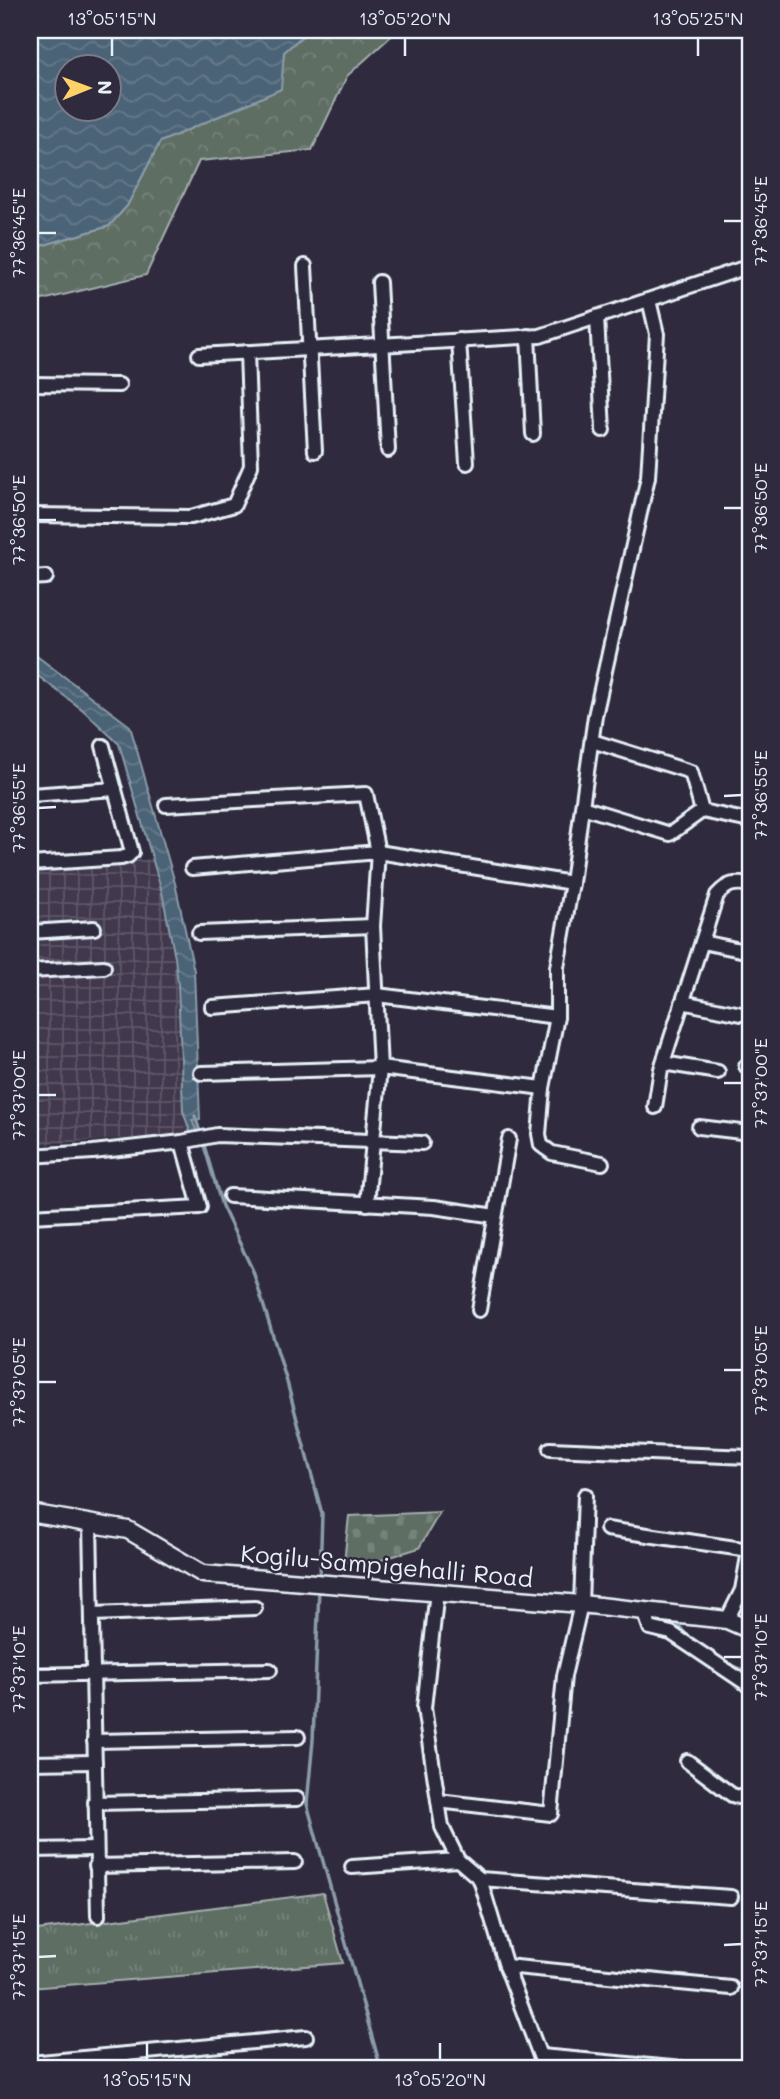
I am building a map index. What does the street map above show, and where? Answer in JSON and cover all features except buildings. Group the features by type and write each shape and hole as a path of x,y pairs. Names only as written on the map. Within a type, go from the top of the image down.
{"street":[{"path":"305,265 315,451"},
{"path":"199,355 540,336 750,266"},
{"path":"379,282 388,450"},
{"path":"602,1163 552,1153 541,1145 539,1134 543,1088 557,1017 557,967 572,883 595,716 648,477 657,334 649,300"},
{"path":"597,317 603,430"},
{"path":"528,336 533,434"},
{"path":"459,340 467,463"},
{"path":"30,515 191,517 234,505 251,466 247,352"},
{"path":"30,384 119,385"},
{"path":"30,578 46,577"},
{"path":"592,741 691,772 702,811"},
{"path":"30,864 121,858 132,852 103,746"},
{"path":"30,795 115,789"},
{"path":"166,806 366,794 378,852 373,926 380,1068 367,1204"},
{"path":"582,807 670,834 702,811 750,821"},
{"path":"192,868 378,852 572,883"},
{"path":"654,1107 663,1063 717,895 727,885 738,882 750,885"},
{"path":"199,933 373,926"},
{"path":"30,932 94,928"},
{"path":"702,942 750,952"},
{"path":"30,971 104,967"},
{"path":"212,1007 377,995 557,1017"},
{"path":"682,1002 741,1014"},
{"path":"663,1063 718,1072"},
{"path":"201,1073 380,1068 543,1088"},
{"path":"699,1127 750,1133"},
{"path":"30,1156 93,1152 182,1142 217,1135 422,1143"},
{"path":"479,1310 509,1139"},
{"path":"30,1216 200,1207 182,1142"},
{"path":"230,1196 433,1207 495,1216"},
{"path":"550,1449 750,1457"},
{"path":"438,1801 551,1814 564,1676 581,1604 585,1495"},
{"name":"Kogilu-Sampigehalli Road","path":"30,1513 128,1530 203,1574 581,1604 727,1620 750,1630"},
{"path":"90,1522 97,1916"},
{"path":"607,1529 750,1547 742,1590 727,1620"},
{"path":"437,1591 424,1708 442,1827 458,1860 480,1879 506,1966 545,2069"},
{"path":"92,1614 255,1608"},
{"path":"644,1611 650,1628 671,1633 750,1686"},
{"path":"30,1675 270,1670"},
{"path":"94,1741 298,1737"},
{"path":"687,1761 732,1795 750,1800"},
{"path":"30,1763 95,1762"},
{"path":"95,1803 297,1799"},
{"path":"30,1850 96,1849"},
{"path":"352,1867 458,1860"},
{"path":"96,1866 295,1862"},
{"path":"480,1879 732,1898"},
{"path":"506,1966 731,1989"},
{"path":"30,2063 306,2037"},
{"path":"541,2056 683,2069"}],"shaded area":[{"path":"153,859 162,892 178,984 183,1111 191,1134 30,1145 30,868"}],"green space":[{"path":"309,30 398,30 347,76 312,150 199,161 146,275 30,303 30,249 109,226 127,206 160,142 280,89 284,52"},
{"path":"440,1512 419,1548 378,1561 344,1562 349,1516"},
{"path":"323,1893 343,1963 30,1988 30,1931"}],"water":[{"path":"30,30 309,30 284,52 281,89 160,142 127,206 109,226 30,249"},
{"path":"30,651 130,726 175,883 194,971 200,1119 192,1120 197,1132 191,1134 183,1111 178,984 162,892 119,744 83,710 30,670"}],"waterway":[{"path":"195,1116 201,1135"},
{"path":"203,1142 222,1206 253,1271 287,1382 322,1514 320,1577"},
{"path":"319,1588 313,1740 307,1804 381,2069"},
{"path":"477,1604 574,1612"},
{"path":"582,1613 644,1619"},
{"path":"673,1622 676,1622 691,1641"},
{"path":"723,1661 750,1673"}]}
